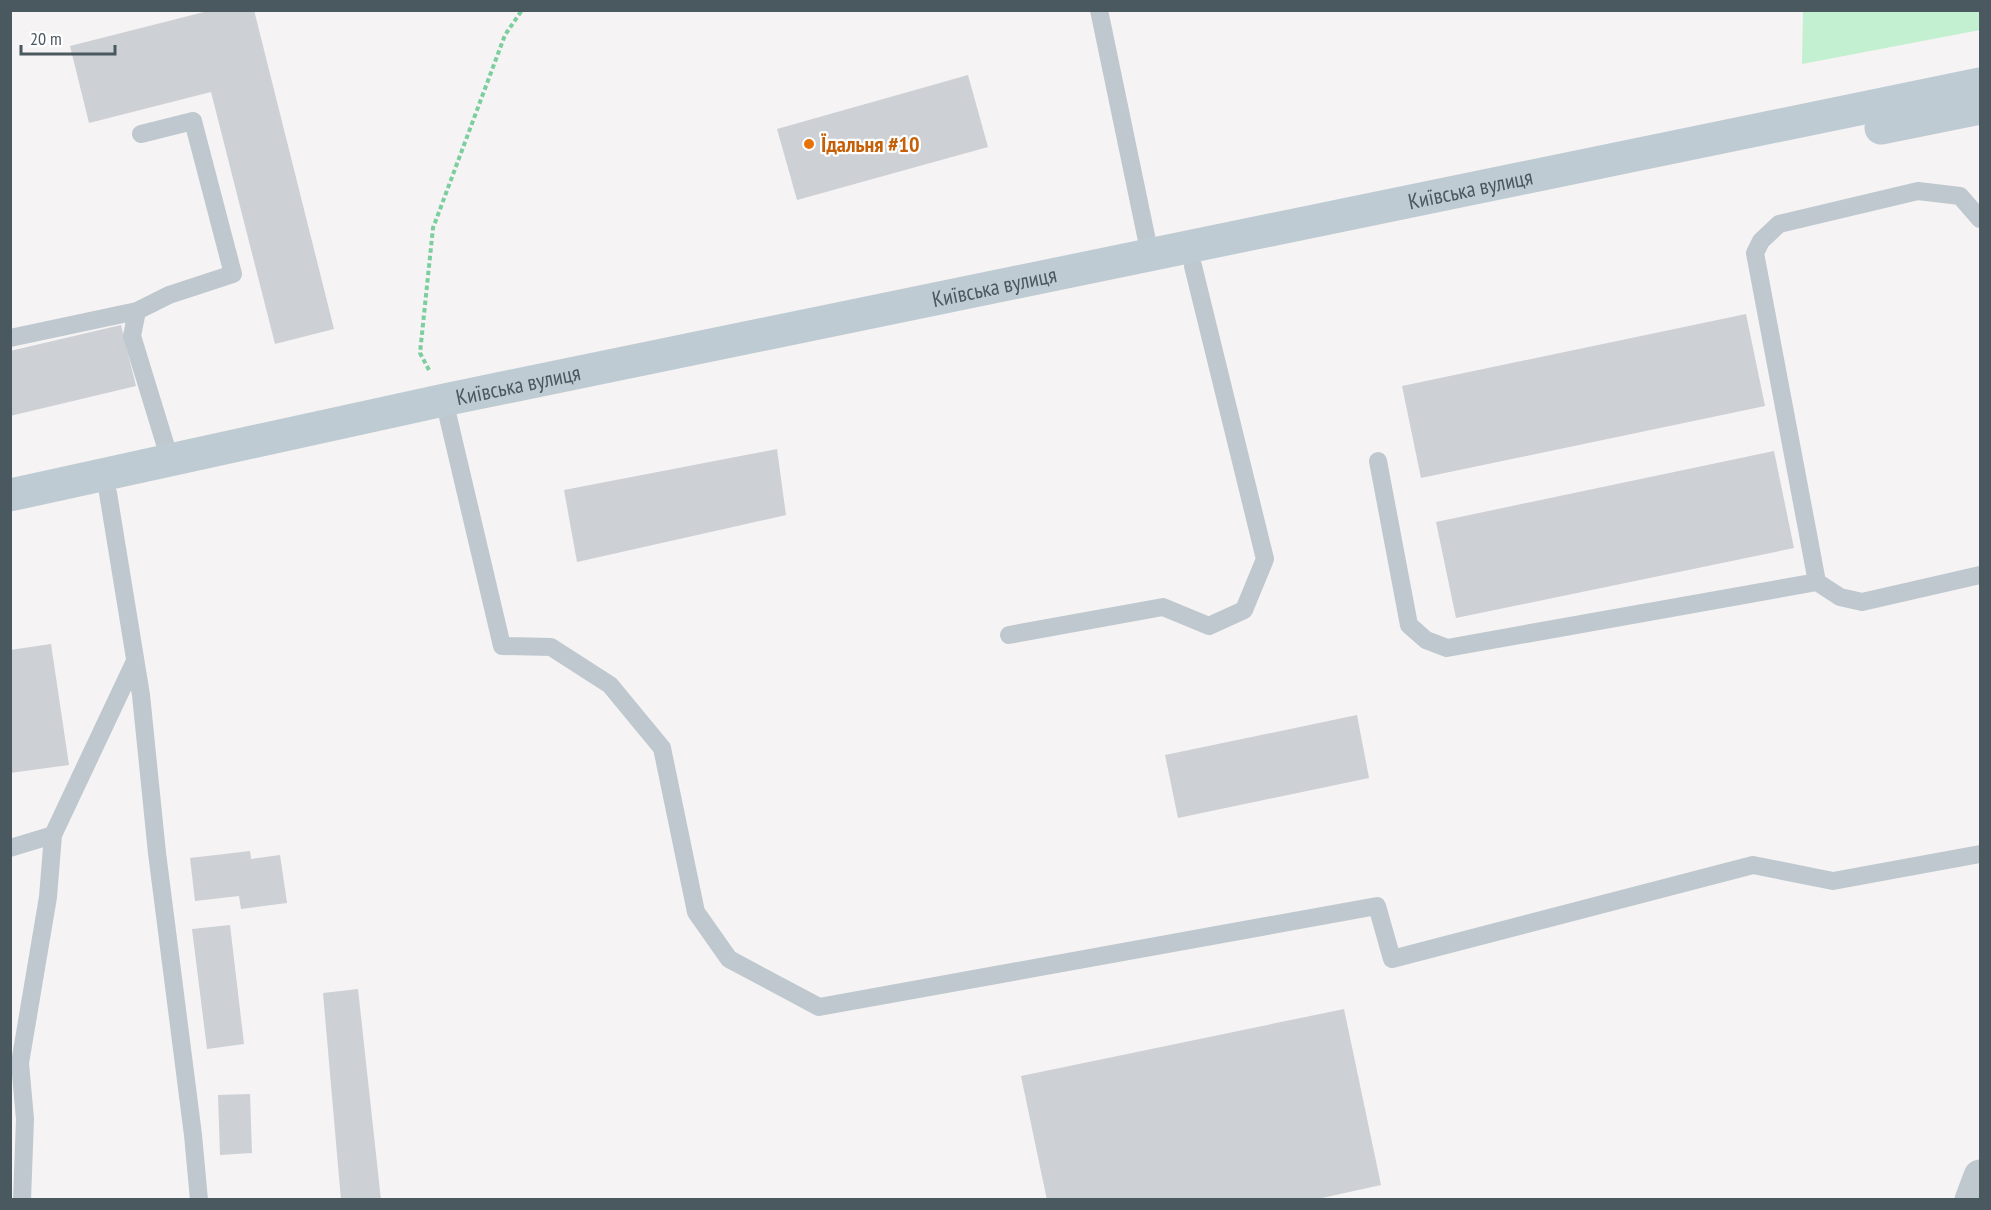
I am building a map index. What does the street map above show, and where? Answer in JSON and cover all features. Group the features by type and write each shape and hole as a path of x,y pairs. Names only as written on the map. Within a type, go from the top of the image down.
{"main road":[{"name":"Київська вулиця","path":"10,514 108,493 446,409 1150,255 1980,102"},
{"name":"Київська вулиця","path":"10,495 170,460 1193,266 1980,102"}],"street":[{"path":"1971,1200 1980,1176"}],"lane":[{"path":"1099,10 1150,255"},
{"path":"10,338 137,311 169,296 233,274 193,121 141,134"},
{"path":"1817,582 1755,253 1761,241 1779,224 1918,191 1960,196 1980,219"},
{"path":"1009,635 1163,607 1209,626 1244,610 1265,559 1193,266"},
{"path":"137,311 132,336 170,460"},
{"path":"446,409 502,646 551,647 610,685 662,748 696,912 729,959 819,1007 1377,906 1392,959 1753,865 1833,881 1980,854"},
{"path":"1378,461 1409,625 1426,640 1447,648 1817,582 1840,597 1862,602 1980,575"},
{"path":"108,493 141,694 199,1200"},
{"path":"22,1200 25,1119 20,1063 48,897 53,835 135,661"},
{"path":"10,848 53,835"}],"path":[{"path":"446,409 420,353 433,228 505,35 522,10"}],"green space":[{"path":"1803,11 1980,11 1980,30 1802,64"}],"building":[{"path":"212,10 254,10 334,329 275,344 211,92 89,123 70,46"},
{"path":"968,75 988,147 797,200 777,129"},
{"path":"1746,314 1765,406 1421,478 1402,386"},
{"path":"121,325 136,386 10,416 10,351"},
{"path":"777,449 786,515 577,562 564,490"},
{"path":"1774,451 1794,548 1456,618 1436,522"},
{"path":"51,644 69,765 10,773 10,650"},
{"path":"1357,715 1369,778 1178,818 1165,755"},
{"path":"250,851 251,859 280,855 287,903 241,909 239,896 195,901 190,858"},
{"path":"230,925 244,1044 207,1049 192,929"},
{"path":"358,989 381,1200 341,1200 323,993"},
{"path":"1344,1009 1381,1185 1313,1200 1047,1200 1021,1076"},
{"path":"250,1094 252,1153 220,1155 218,1095"}],"place":[{"name":"Їдальня #10","path":"809,144"}]}
